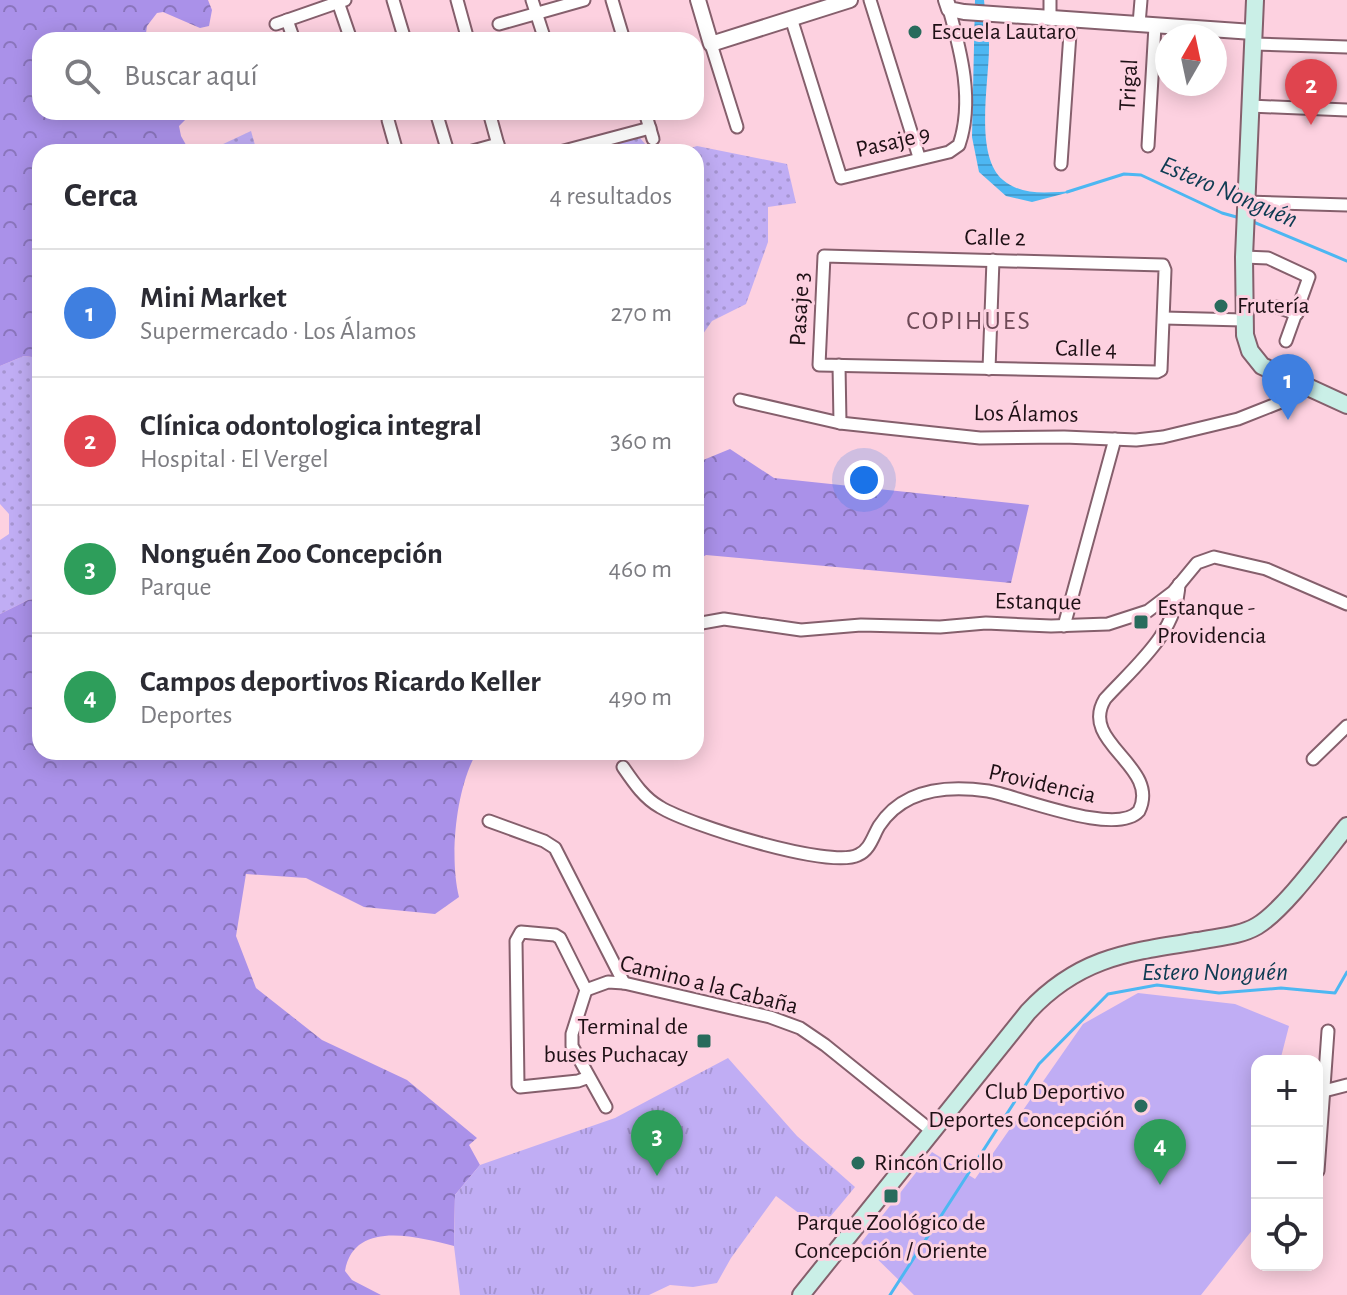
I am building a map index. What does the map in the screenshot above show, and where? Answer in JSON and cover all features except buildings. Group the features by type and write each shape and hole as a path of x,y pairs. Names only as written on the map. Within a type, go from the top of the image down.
{"main road":[{"path":"1255,0 1244,257 1243,320 1247,343 1258,363 1347,405"},
{"path":"801,1295 1028,1012 1058,983 1080,969 1113,956 1234,935 1258,926 1274,913 1347,826"}],"street":[{"path":"393,0 403,32"},
{"path":"457,0 466,32"},
{"path":"532,0 542,32"},
{"path":"499,24 584,0"},
{"path":"612,0 622,32"},
{"path":"698,0 737,127"},
{"path":"711,44 850,0"},
{"path":"870,0 919,157"},
{"path":"1050,0 1050,18"},
{"name":"Trigal","path":"1141,0 1147,25 1148,146"},
{"path":"288,32 281,22 342,1 349,32"},
{"path":"959,6 998,14 1147,25 1347,47"},
{"name":"Pasaje 9","path":"791,18 841,178 949,152 959,145 965,125 959,6"},
{"path":"1061,164 1071,19"},
{"path":"1250,106 1347,110"},
{"path":"388,120 395,144"},
{"path":"438,120 446,144"},
{"path":"491,120 498,144"},
{"path":"600,144 651,134 647,120"},
{"path":"1246,205 1347,205"},
{"name":"Calle 2","path":"824,256 1164,266 1164,318"},
{"name":"Pasaje 3","path":"819,365 824,256"},
{"path":"1244,257 1265,257 1308,275 1309,283 1286,341"},
{"path":"989,369 993,260"},
{"path":"1277,307 1297,314"},
{"path":"1164,318 1243,320"},
{"name":"Calle 4","path":"819,365 1160,371 1164,318"},
{"name":"Pasaje 3","path":"839,365 840,423"},
{"name":"Los Álamos","path":"740,400 840,423 980,438 1149,439 1238,419 1286,400 1304,386"},
{"path":"1064,626 1115,439"},
{"name":"Estanque","path":"704,623 724,619 801,630 861,625 1108,624 1140,615 1165,599 1197,563 1214,557 1266,569 1347,604"},
{"name":"Providencia","path":"623,767 649,799 662,809 719,832 829,859 852,857 863,852 895,807 911,797 933,791 987,791 1095,819 1125,821 1139,811 1143,792 1133,771 1103,732 1099,720 1100,709 1105,699 1168,629 1176,611 1179,584"},
{"path":"1313,759 1347,726"},
{"path":"489,821 555,848 624,983"},
{"path":"589,1077 578,1081 518,1085 515,995 517,936 521,932 560,938 586,990 572,1034 572,1046 606,1107"},
{"name":"Camino a la Cabaña","path":"586,990 608,982 624,983 770,1017 800,1028 933,1132"},
{"path":"1321,1127 1328,1031"},
{"path":"1324,1091 1347,1085"}],"green space":[{"path":"0,0 208,0 212,10 209,26 200,28 163,12 157,13 146,32 32,32 32,120 185,120 179,126 186,144 32,144 32,357 24,356 0,366"},
{"path":"251,131 255,144 223,144"},
{"path":"640,138 645,144 611,144"},
{"path":"704,147 787,164 796,203 768,207 768,242 746,304 712,321 704,332"},
{"path":"24,356 32,357 32,599 0,614 0,540 9,534 9,514 0,504 0,366"},
{"path":"730,449 774,478 1029,505 1011,583 704,556 704,460"},
{"path":"32,599 32,760 473,760 464,784 456,823 455,862 459,897 435,914 364,907 306,878 246,874 236,936 256,988 322,1040 407,1080 477,1138 469,1145 480,1165 455,1195 454,1246 406,1236 389,1236 361,1244 351,1255 345,1271 352,1280 381,1295 0,1295 0,614"},
{"name":"Club Deportivo Deportes Concepción","path":"1138,993 1235,1004 1289,1026 1282,1055 1251,1055 1251,1232 1201,1295 914,1295 861,1243 932,1152 975,1179 1083,1024"},
{"path":"728,1058 797,1136 855,1187 820,1229 776,1196 731,1258 717,1283 693,1287 670,1285 649,1295 460,1295 454,1246 455,1195 480,1165 615,1118"}],"water":[{"path":"975,0 984,0 989,38 985,115 988,153 994,168 1003,180 1019,189 1074,191 1032,202 1006,196 979,172 972,137"}],"waterway":[{"name":"Estero Nonguén","path":"1067,192 1124,174 1141,175 1222,213 1240,218"},
{"name":"Estero Nonguén","path":"1251,221 1347,261"},
{"name":"Estero Nonguén","path":"890,1295 1039,1064 1108,994 1157,985 1219,993 1281,988 1335,993 1347,972"}],"place":[{"name":"Escuela Lautaro","path":"915,32"},
{"name":"Clínica odontologica integral","path":"1311,125"},
{"name":"Frutería","path":"1221,306"},
{"name":"Mini Market","path":"1288,420"},
{"name":"Estanque - Providencia","path":"1141,622"},
{"name":"Terminal de buses Puchacay","path":"704,1041"},
{"name":"Club Deportivo Deportes Concepción","path":"1141,1106"},
{"name":"Rincón Criollo","path":"858,1163"},
{"name":"Nonguén Zoo Concepción","path":"657,1176"},
{"name":"Campos deportivos Ricardo Keller","path":"1160,1185"},
{"name":"Parque Zoológico de Concepción / Oriente","path":"891,1196"}],"district":[{"name":"COPIHUES","path":"969,321"}]}
